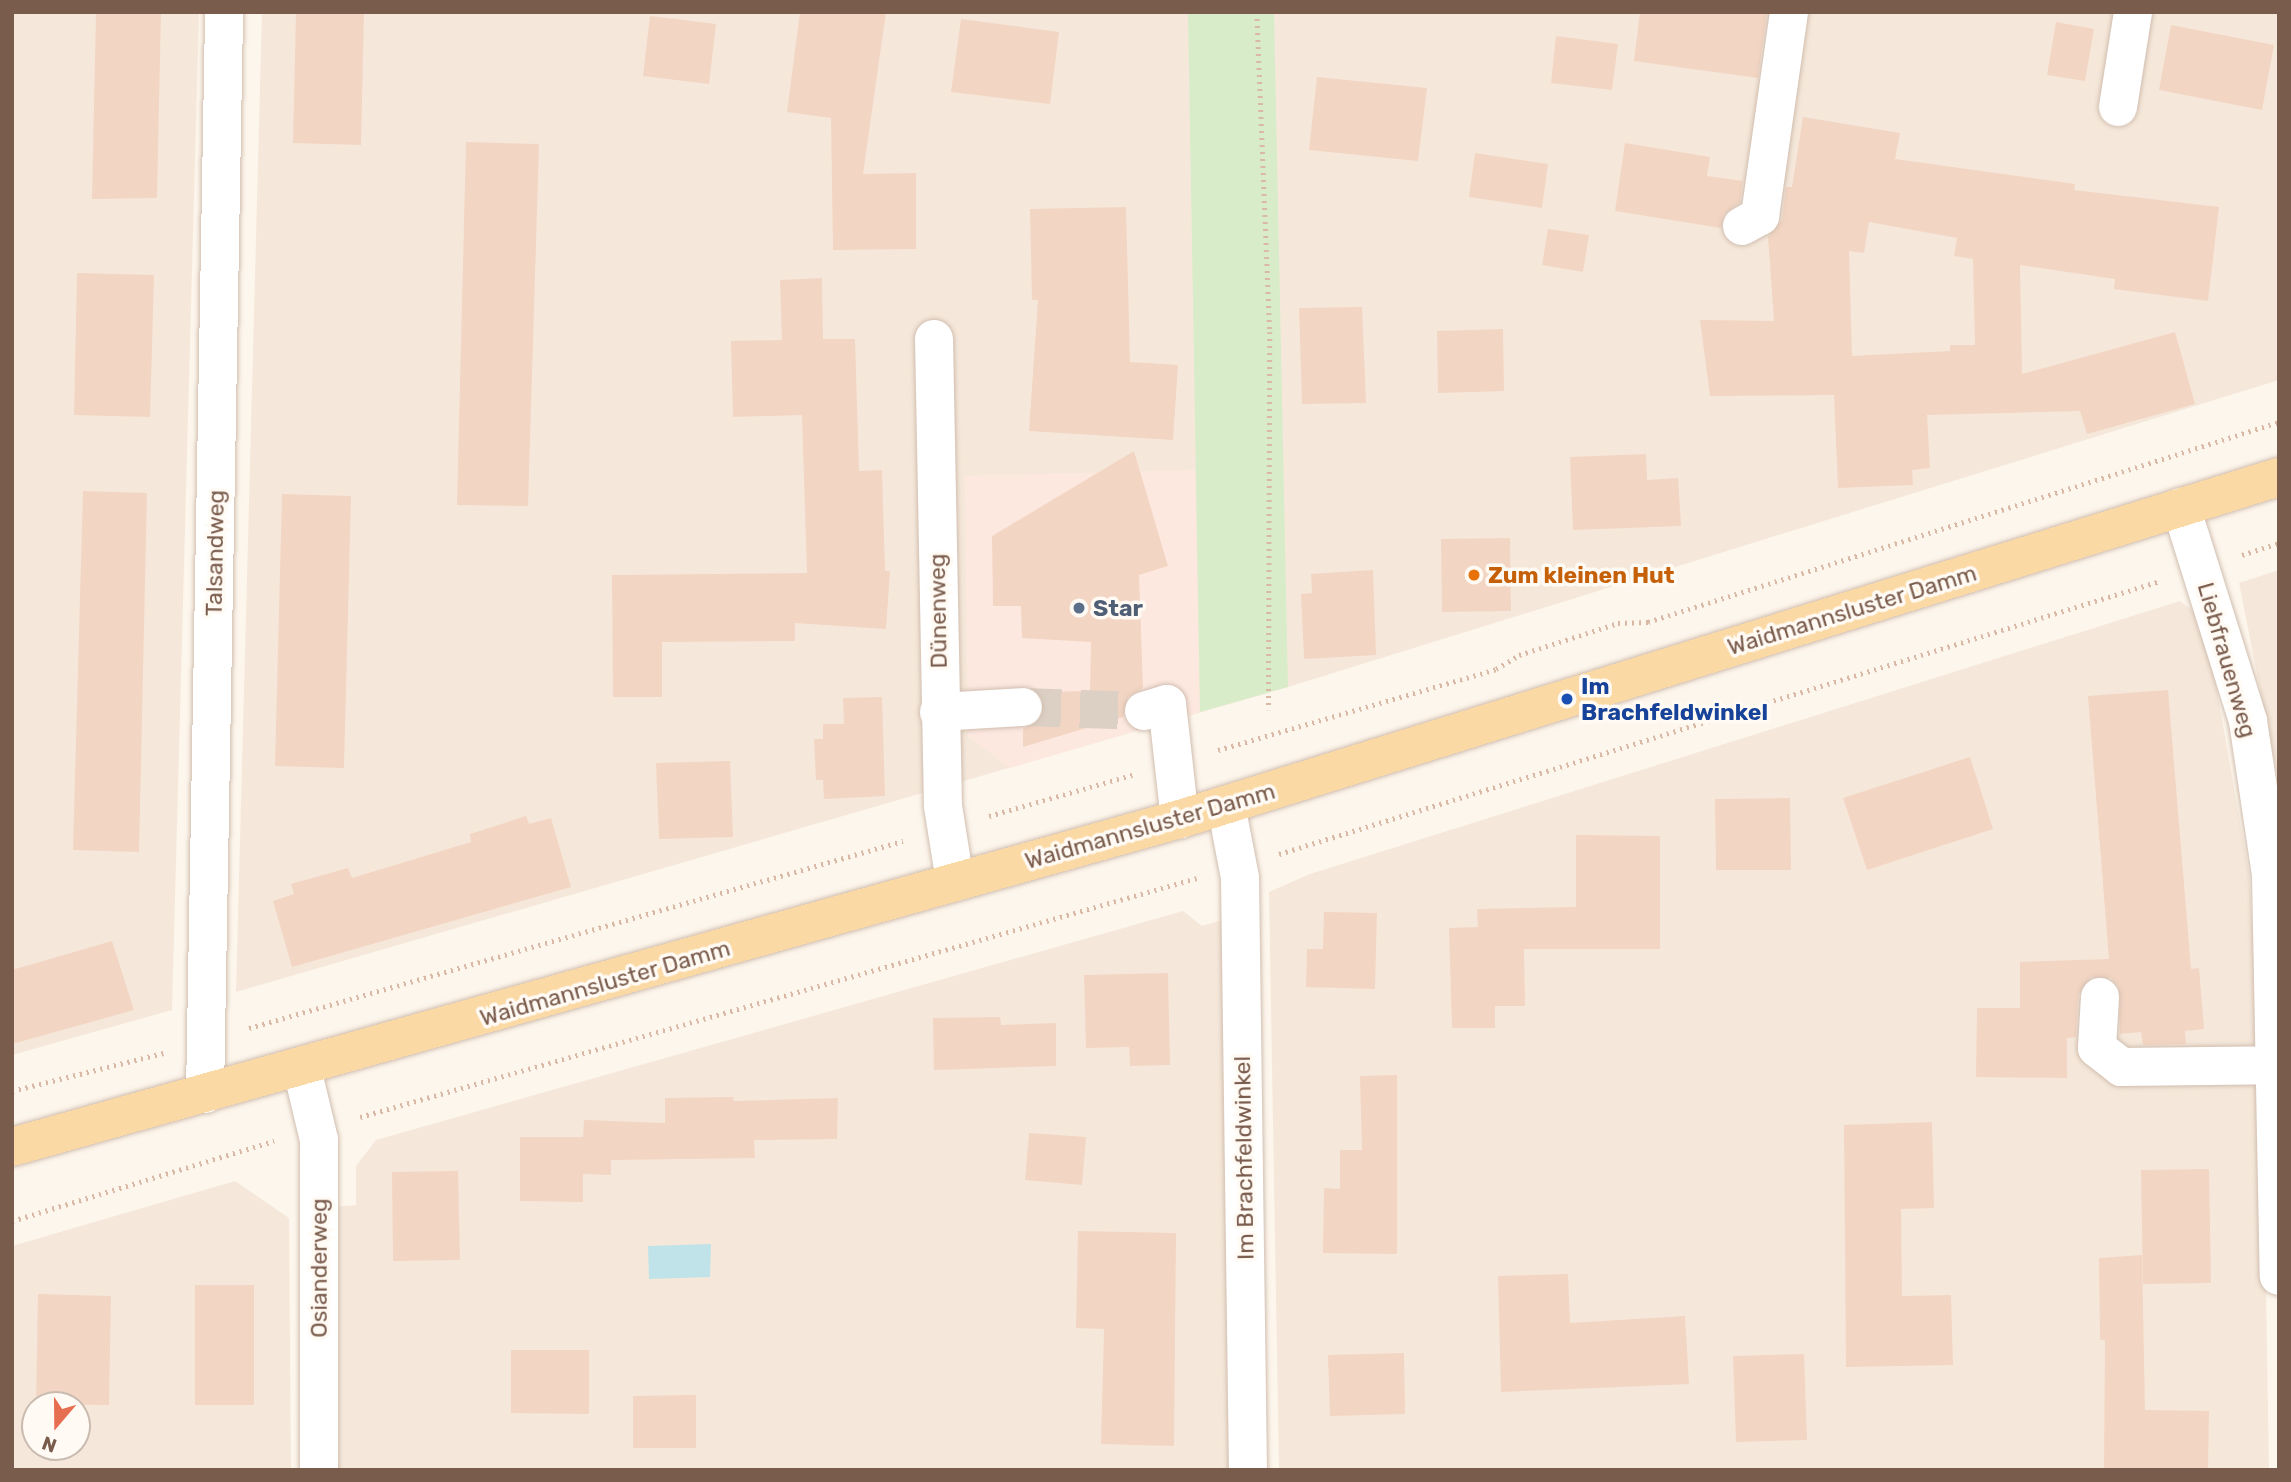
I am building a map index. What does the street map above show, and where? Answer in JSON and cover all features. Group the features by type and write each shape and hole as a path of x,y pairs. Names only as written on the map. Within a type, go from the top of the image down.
{"main road":[{"name":"Waidmannsluster Damm","path":"12,1147 302,1069 1180,820 2279,477"}],"street":[{"name":"Talsandweg","path":"205,1094 224,12"},
{"path":"1742,226 1760,216 1790,12"},
{"path":"2118,107 2133,12"},
{"name":"Dünenweg","path":"934,339 939,712 943,806 955,882"},
{"name":"Liebfrauenweg","path":"2181,507 2248,721 2270,875 2279,1276"},
{"path":"1144,711 1167,704 1180,820"},
{"path":"939,712 1023,707"},
{"name":"Im Brachfeldwinkel","path":"1226,805 1237,867 1248,1470"},
{"path":"2100,997 2097,1048 2121,1067 2274,1065"},
{"name":"Osianderweg","path":"302,1069 317,1129 319,1470"}],"path":[{"path":"1257,12 1270,332 1269,710"},
{"path":"12,1221 317,1129 1237,867 2279,543"}],"shaded area":[{"path":"12,12 199,12 172,1010 12,1055"},
{"path":"262,12 2279,12 2279,380 1288,687 236,992"},
{"path":"1195,470 1200,712 1010,768 968,736 965,476"},
{"path":"2279,570 2279,785 2239,583"},
{"path":"2180,601 2193,611 2212,663 2249,873 2263,1110 2269,1470 1279,1470 1269,892 1310,874"},
{"path":"1183,911 1202,926 1225,919 1229,1470 338,1470 336,1207 356,1205 356,1166 376,1140"},
{"path":"235,1181 289,1218 291,1470 12,1470 12,1246"}],"green space":[{"path":"1188,12 1274,12 1288,687 1200,712"}],"water":[{"path":"711,1244 710,1277 649,1279 648,1246"}],"building":[{"path":"96,12 161,12 157,198 92,199"},
{"path":"296,12 364,12 361,145 293,143"},
{"path":"800,12 886,12 863,174 916,173 916,249 833,250 831,118 787,112"},
{"path":"1640,12 1767,12 1758,78 1634,61"},
{"path":"650,16 716,24 709,84 643,76"},
{"path":"961,19 1059,32 1050,104 951,92"},
{"path":"2056,22 2094,29 2085,81 2047,75"},
{"path":"2171,25 2274,45 2262,110 2159,90"},
{"path":"1556,36 1618,44 1612,90 1551,83"},
{"path":"1317,77 1427,88 1418,161 1309,150"},
{"path":"1803,117 1900,133 1895,159 2075,184 2074,190 2219,207 2208,301 2114,289 2115,279 2020,265 2022,374 2175,332 2195,404 2087,434 2080,411 1927,415 1930,468 1912,470 1913,485 1838,488 1834,395 1710,396 1700,320 1774,321 1768,237 1782,220 1786,187 1792,187","holes":["1869,222 1957,238 1954,256 1973,259 1975,345 1950,345 1950,351 1852,356 1849,251 1864,253"]},
{"path":"466,142 539,144 528,506 457,505"},
{"path":"1625,143 1710,157 1707,176 1743,181 1740,202 1724,214 1721,228 1615,211"},
{"path":"1475,153 1548,164 1542,208 1469,197"},
{"path":"1126,207 1130,362 1178,365 1173,440 1029,431 1038,300 1032,300 1030,209"},
{"path":"1548,229 1589,235 1583,272 1542,265"},
{"path":"77,273 154,275 150,417 74,415"},
{"path":"822,278 823,339 855,339 859,471 882,470 885,571 890,571 886,629 795,623 795,641 662,642 662,697 613,697 612,575 807,573 802,415 733,417 731,341 782,340 780,280"},
{"path":"1362,307 1366,403 1302,404 1299,308"},
{"path":"1503,329 1504,391 1438,393 1437,331"},
{"path":"1134,451 1168,566 1139,575 1143,688 1128,697 1123,717 1023,747 1023,729 1043,716 1038,692 1090,691 1091,642 1022,638 1021,606 993,606 992,536"},
{"path":"1646,454 1647,480 1678,478 1681,526 1573,530 1570,457"},
{"path":"83,491 147,493 139,852 73,850"},
{"path":"282,494 351,496 344,768 275,766"},
{"name":"Zum kleinen Hut","path":"1510,538 1511,611 1442,612 1441,539"},
{"path":"1373,570 1376,655 1304,659 1301,594 1312,593 1311,574"},
{"path":"2168,690 2191,969 2199,968 2204,1029 2185,1031 2186,1044 2143,1045 2141,1032 2120,1034 2119,987 2111,978 2091,977 2078,995 2076,1037 2067,1038 2067,1078 1976,1077 1977,1008 2020,1008 2020,962 2109,959 2088,696"},
{"path":"882,697 885,796 824,799 823,780 816,780 814,739 823,739 823,724 844,724 843,698"},
{"path":"1970,757 1993,829 1867,870 1843,798"},
{"path":"730,761 733,837 659,839 656,763"},
{"path":"1790,798 1791,870 1716,870 1715,799"},
{"path":"526,816 529,824 551,818 571,887 292,967 273,901 294,894 291,884 348,868 352,878 471,842 470,834"},
{"path":"1576,835 1660,836 1660,949 1524,949 1525,1006 1495,1006 1495,1028 1452,1028 1449,928 1478,927 1477,909 1576,907"},
{"path":"1324,912 1377,913 1375,989 1306,987 1307,949 1323,949"},
{"path":"112,941 134,1010 12,1044 12,970"},
{"path":"1168,973 1170,1065 1130,1066 1129,1047 1086,1048 1084,975"},
{"path":"1000,1017 1001,1025 1056,1023 1056,1066 934,1070 933,1018"},
{"path":"1397,1075 1397,1254 1323,1253 1324,1188 1340,1189 1340,1150 1362,1150 1360,1076"},
{"path":"733,1097 734,1101 838,1098 837,1139 754,1140 755,1158 611,1160 611,1175 583,1174 583,1202 520,1201 520,1137 583,1137 584,1120 665,1123 665,1098"},
{"path":"1932,1122 1934,1208 1901,1209 1902,1296 1951,1295 1953,1365 1846,1367 1844,1125"},
{"path":"1029,1133 1086,1137 1082,1185 1025,1180"},
{"path":"2209,1169 2211,1283 2143,1284 2141,1170"},
{"path":"458,1171 460,1260 393,1261 392,1172"},
{"path":"1078,1231 1176,1233 1174,1446 1101,1444 1104,1329 1076,1328"},
{"path":"2142,1255 2145,1410 2209,1411 2208,1470 2104,1470 2105,1340 2100,1340 2099,1258"},
{"path":"1568,1274 1570,1323 1685,1316 1689,1384 1501,1392 1498,1276"},
{"path":"195,1285 254,1285 254,1405 195,1405"},
{"path":"38,1294 111,1296 109,1405 91,1405 91,1391 36,1391"},
{"path":"511,1350 589,1350 589,1414 511,1413"},
{"path":"1404,1353 1405,1414 1330,1416 1328,1355"},
{"path":"1804,1354 1807,1440 1736,1442 1733,1356"},
{"path":"696,1395 696,1448 633,1448 633,1396"}],"tunnel":[{"path":"1023,707 1144,711"}],"place":[{"name":"Zum kleinen Hut","path":"1474,575"},
{"name":"Star","path":"1079,608"},
{"name":"Im Brachfeldwinkel","path":"1567,699"}]}
